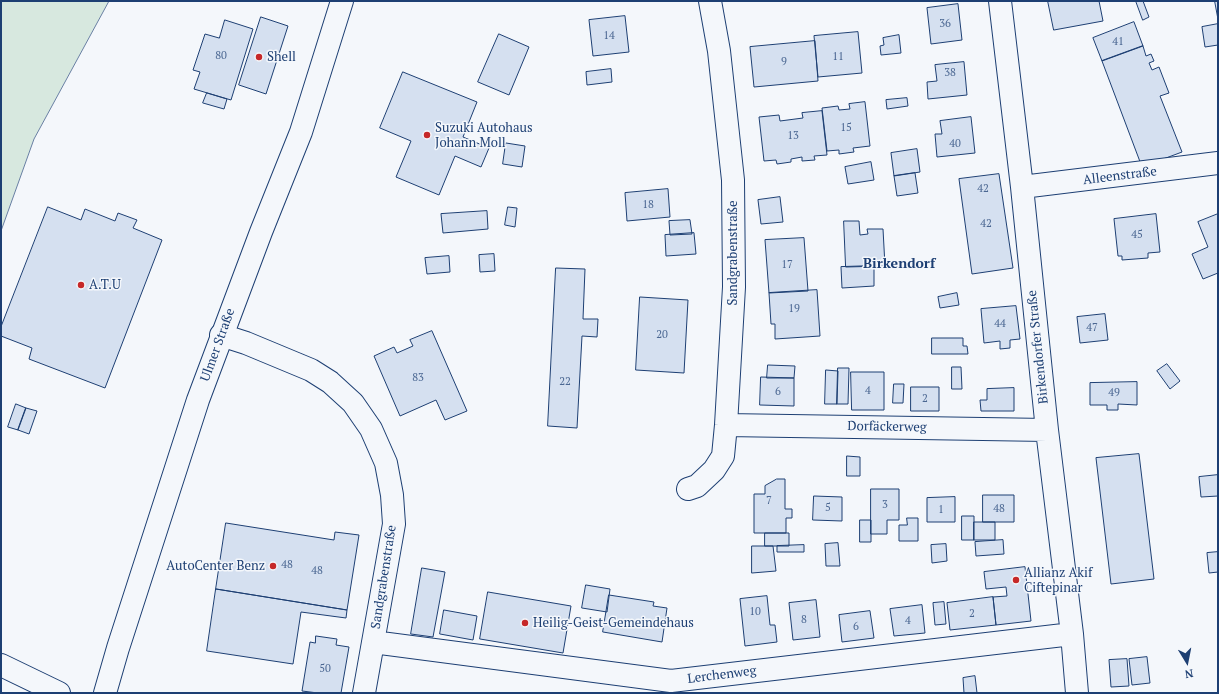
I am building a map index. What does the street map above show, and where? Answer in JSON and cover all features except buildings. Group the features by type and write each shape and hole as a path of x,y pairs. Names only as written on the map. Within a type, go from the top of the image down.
{"street":[{"name":"Ulmer Straße","path":"105,693 120,640 179,456 221,335 260,232 301,132 342,1"},
{"name":"Sandgrabenstraße","path":"688,489 697,486 714,470 723,456 734,287 732,180 719,51 710,1"},
{"name":"Birkendorfer Straße","path":"1000,1 1022,187 1047,430 1072,634 1077,693"},
{"name":"Alleenstraße","path":"1022,187 1218,163"},
{"name":"Sandgrabenstraße","path":"221,335 246,343 311,370 330,382 353,403 371,429 386,463 392,495 394,524 364,693"},
{"name":"Dorfäckerweg","path":"726,425 1047,430"},
{"name":"Lerchenweg","path":"373,642 671,681 1072,634"},
{"path":"1,665 59,693"}],"shaded area":[{"path":"1,1 109,1 34,139 1,231"}],"place":[{"name":"Shell","path":"259,57"},
{"name":"Suzuki Autohaus Johann Moll","path":"427,135"},
{"name":"A.T.U","path":"81,285"},
{"name":"AutoCenter Benz","path":"273,566"},
{"name":"Allianz Akif Ciftepinar","path":"1016,580"},
{"name":"Heilig-Geist-Gemeindehaus","path":"525,623"}],"district":[{"name":"Birkendorf","path":"899,264"}]}
